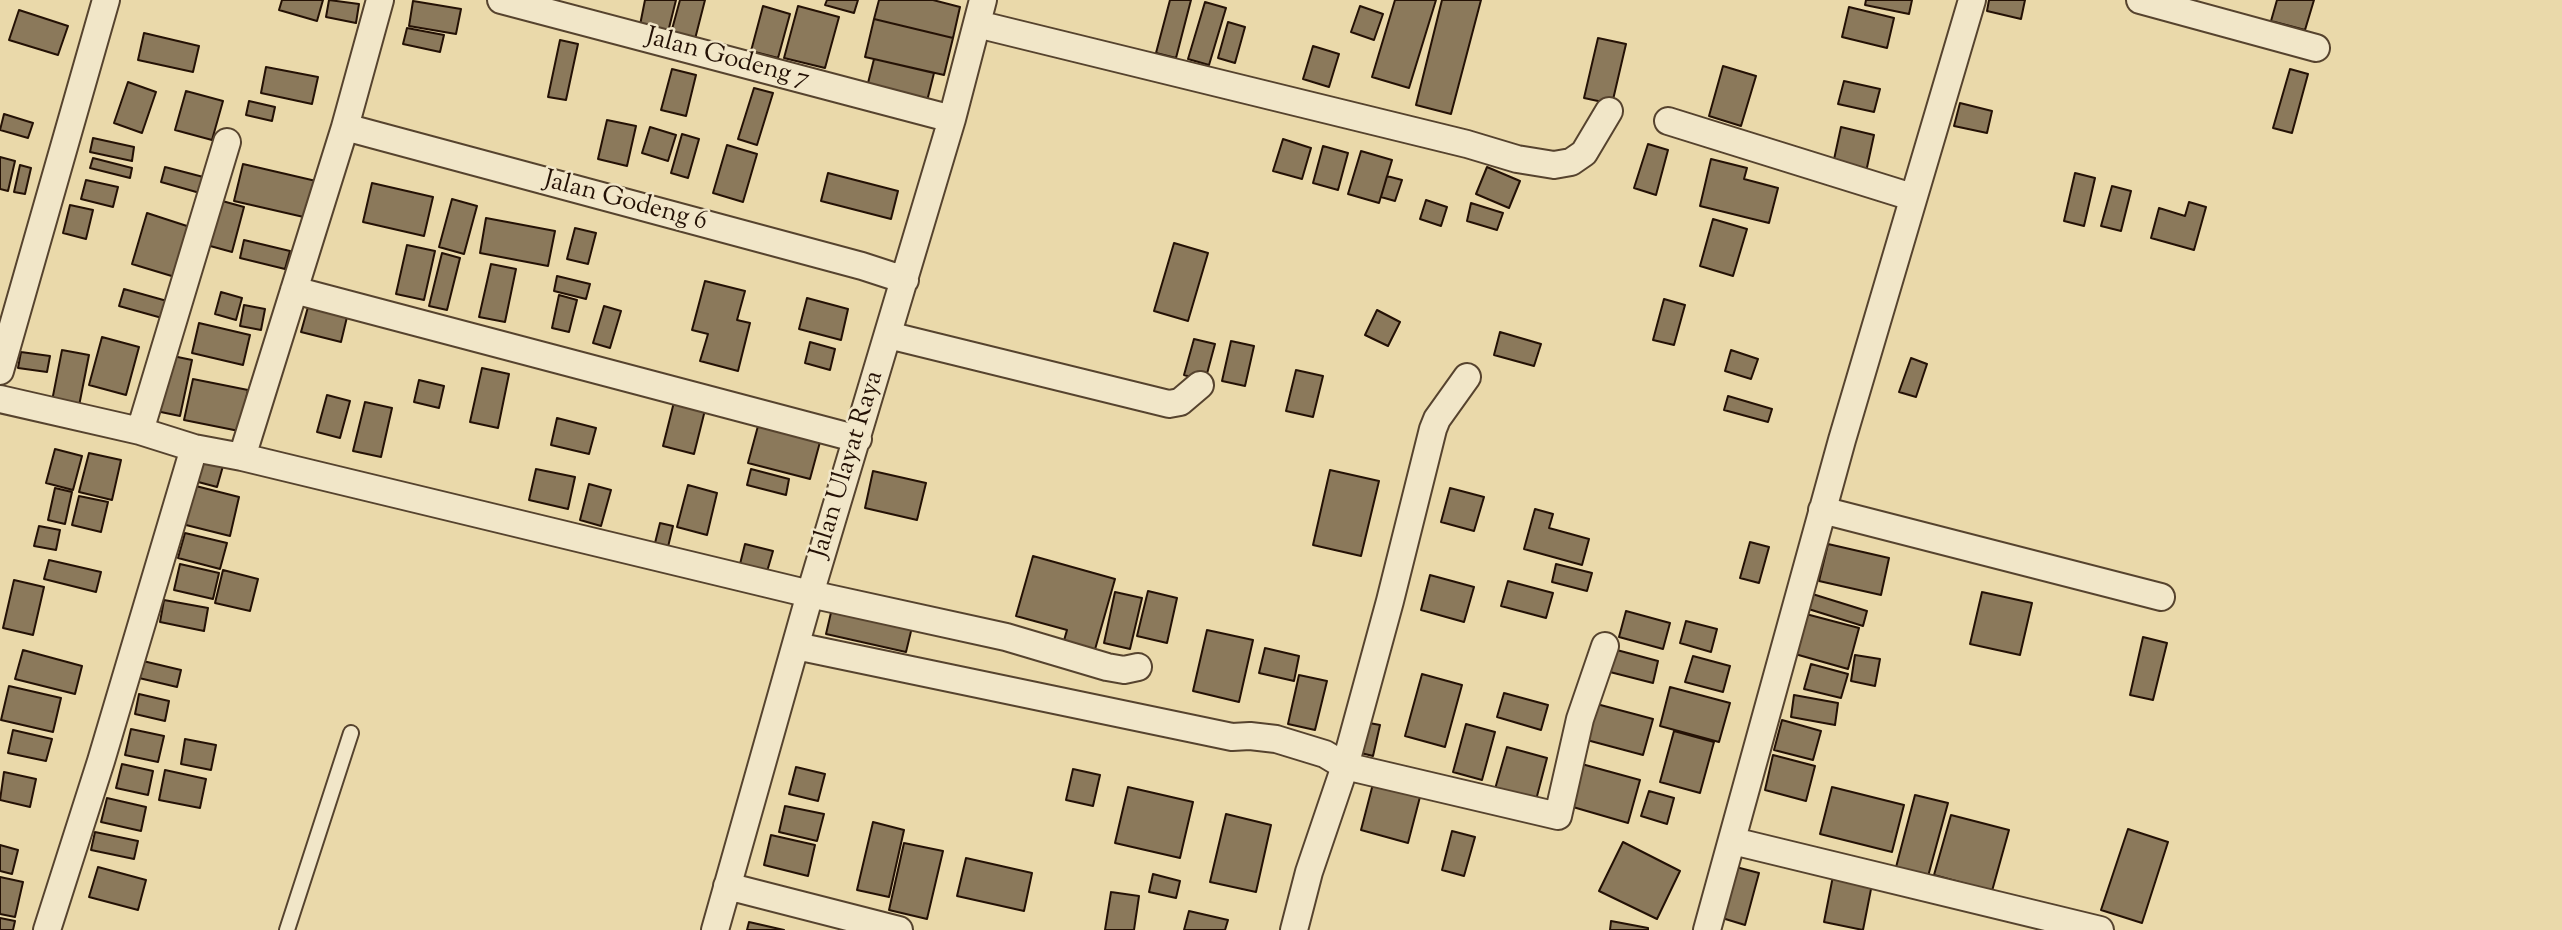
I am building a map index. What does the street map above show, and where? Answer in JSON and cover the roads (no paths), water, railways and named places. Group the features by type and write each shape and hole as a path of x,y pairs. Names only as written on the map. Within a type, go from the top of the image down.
{"street":[{"path":"0,371 106,0"},
{"path":"242,457 345,127 380,0"},
{"name":"Jalan Godeng 7","path":"502,0 952,120"},
{"path":"1707,930 1822,510 1972,0"},
{"path":"2140,0 2316,48"},
{"path":"980,12 1517,159 1554,165 1572,162 1584,153 1609,111"},
{"name":"Jalan Ulayat Raya","path":"715,930 810,594 952,120 980,12"},
{"path":"1668,121 1912,197"},
{"name":"Jalan Godeng 6","path":"345,127 862,266 905,280"},
{"path":"139,431 227,142"},
{"path":"294,290 858,439"},
{"path":"888,335 1169,404 1180,402 1200,385"},
{"path":"1294,930 1309,872 1345,766 1433,429 1437,419 1467,377"},
{"path":"0,399 139,431 194,448 242,457 810,594 1006,637 1107,667 1124,670 1138,667"},
{"path":"47,930 101,761 194,448"},
{"path":"1822,510 2161,597"},
{"path":"796,646 1232,737 1276,739 1325,754 1345,766 1558,816 1580,719 1605,646"},
{"path":"1732,841 2100,930"},
{"path":"727,886 899,930"}],"lane":[{"path":"287,930 351,733"}]}
